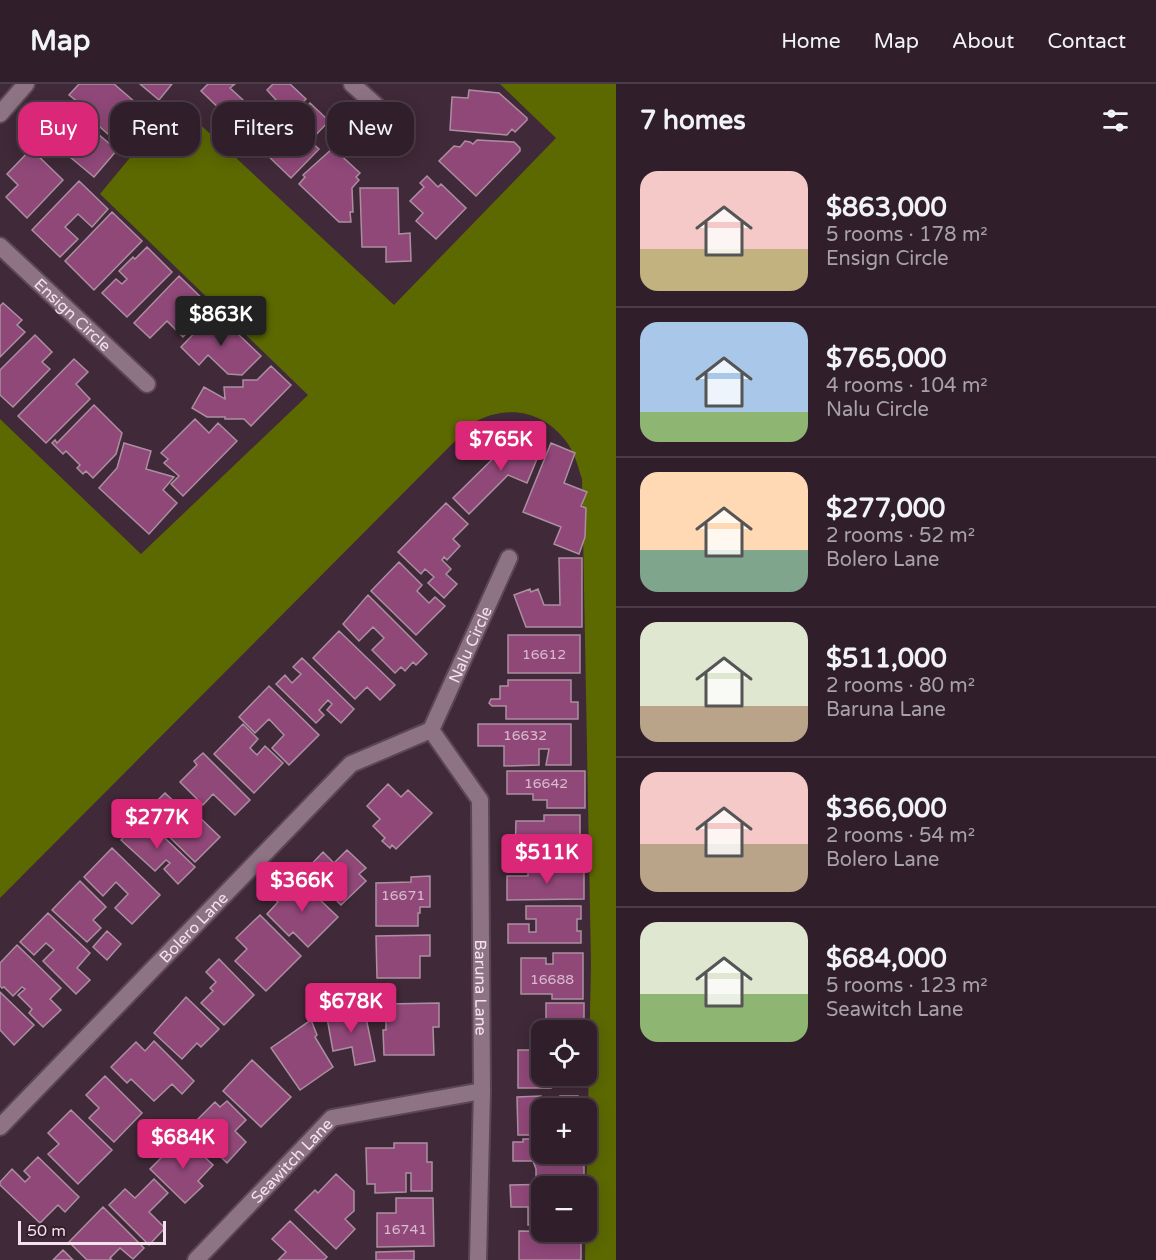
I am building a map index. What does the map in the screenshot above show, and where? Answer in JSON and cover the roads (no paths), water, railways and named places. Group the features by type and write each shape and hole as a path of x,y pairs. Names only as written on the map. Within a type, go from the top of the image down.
{"street":[{"path":"0,114 26,84"},
{"path":"352,84 372,102"},
{"name":"Ensign Circle","path":"0,246 147,384"},
{"name":"Nalu Circle","path":"431,730 508,558"},
{"name":"Baruna Lane","path":"431,730 480,800 482,1091 478,1260"},
{"name":"Bolero Lane","path":"0,1127 351,764 431,730"},
{"name":"Seawitch Lane","path":"196,1260 332,1118 482,1091"}]}
